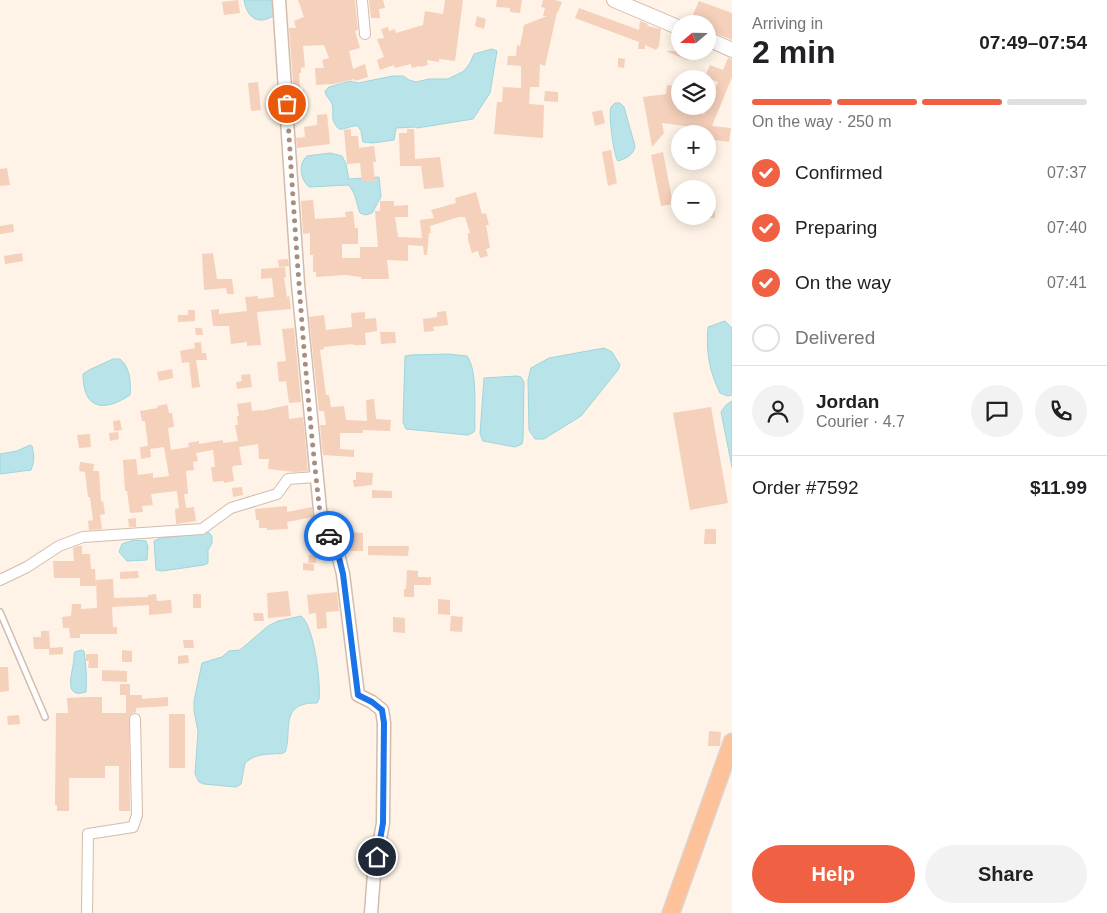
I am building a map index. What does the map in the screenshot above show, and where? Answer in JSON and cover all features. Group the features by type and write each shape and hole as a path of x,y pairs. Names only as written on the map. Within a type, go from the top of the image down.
{"highway":[{"path":"671,913 732,742"}],"main road":[{"path":"614,0 671,24"},
{"path":"716,43 732,50"}],"street":[{"path":"280,0 298,284 322,530 335,542 343,574 358,695 382,710 383,717 383,823 374,874 371,913"},
{"path":"362,0 365,34"},
{"path":"0,580 27,567 59,546 83,537 202,529 231,508 276,494 288,479 316,477"},
{"path":"87,913 88,834 133,827 138,815 136,719"}],"lane":[{"path":"0,612 45,718"}],"water":[{"path":"244,0 275,0 275,15 263,20 254,18 245,6"},
{"path":"492,49 497,51 490,93 473,119 417,128 396,128 394,140 373,143 363,142 358,126 339,129 334,122 332,105 325,91 329,87 350,81 358,83 393,76 403,76 416,82 429,79 448,79 464,71 474,54"},
{"path":"615,103 620,103 624,107 635,146 631,154 618,161 613,144 610,118 611,107"},
{"path":"330,153 342,156 349,179 379,177 381,197 372,213 366,215 360,213 354,194 348,185 309,187 306,184 301,172 304,159 307,156"},
{"path":"725,321 732,328 732,395 728,396 720,393 716,385 709,361 707,345 708,327"},
{"path":"604,348 612,352 620,365 618,370 581,416 544,439 535,439 529,430 528,380 531,368 549,358"},
{"path":"448,354 467,356 473,371 475,391 474,432 468,435 406,429 403,422 405,356"},
{"path":"113,359 120,359 128,370 130,395 111,404 96,404 87,395 83,374"},
{"path":"521,377 524,382 522,444 515,447 483,441 480,434 484,378"},
{"path":"732,401 732,467 721,412"},
{"path":"30,445 32,446 34,458 31,470 0,474 0,454 17,451"},
{"path":"208,532 212,536 212,543 208,550 208,563 162,571 156,570 154,541 161,538"},
{"path":"134,540 146,541 148,547 147,560 127,561 119,552 122,544"},
{"path":"301,616 306,621 310,631 316,655 319,691 317,703 305,704 293,711 290,717 285,752 261,755 245,763 241,784 236,787 199,782 195,774 198,731 194,701 202,663 222,657 229,651 240,650 268,626 278,621"},
{"path":"84,651 85,656 86,692 78,693 73,691 71,681 74,655 75,652"}],"building":[{"path":"238,0 240,13 224,15 222,2"},
{"path":"298,0 355,0 358,30 355,31 360,48 349,51 353,69 365,64 368,77 355,81 354,79 334,84 316,85 315,68 324,68 322,60 329,58 324,45 303,46 305,67 301,68 301,73 299,73 300,90 304,90 307,112 295,113 289,28 296,28 294,21 304,17"},
{"path":"369,0 383,0 385,8 379,9 380,18 371,18"},
{"path":"445,0 463,0 455,61 439,59 439,62 427,60 428,65 421,67 412,68 411,64 395,68 394,65 380,70 377,60 384,57 377,39 384,38 381,29 388,27 389,31 395,29 396,33 423,25 425,11 443,14"},
{"path":"497,0 522,0 520,13 510,12 510,8 496,7"},
{"path":"543,0 562,2 557,12 545,66 540,64 539,87 530,87 529,104 544,105 543,138 494,134 497,102 502,102 503,87 521,88 521,66 507,65 508,56 516,56 517,45 520,46 524,25 547,16 543,16 545,8 541,7"},
{"path":"699,1 732,13 732,40 716,33 716,15 693,15"},
{"path":"579,8 639,30 640,21 648,24 647,26 661,29 659,46 656,50 645,45 645,49 638,49 639,42 575,18"},
{"path":"477,16 486,19 484,29 475,26"},
{"path":"618,58 625,59 624,68 618,67"},
{"path":"728,58 732,59 732,77 712,125 662,123 664,133 652,147 643,97 666,94 667,85 671,85 671,115 716,115 716,87 718,82 716,81 716,70 708,70 710,65 723,70"},
{"path":"258,82 261,110 251,111 248,83"},
{"path":"545,91 558,92 558,102 544,101"},
{"path":"602,110 605,123 595,126 592,112"},
{"path":"327,114 330,144 297,148 296,138 305,137 304,127 317,125 317,115"},
{"path":"716,126 731,128 729,142 716,140"},
{"path":"351,129 351,136 358,136 359,148 374,146 376,162 373,162 375,181 362,182 360,163 347,164 344,130"},
{"path":"407,129 414,129 415,159 440,157 444,187 424,189 421,166 400,166 399,133 407,133"},
{"path":"611,150 617,183 608,186 602,152"},
{"path":"663,152 671,194 671,204 661,206 651,155"},
{"path":"7,168 10,185 0,186 0,169"},
{"path":"476,192 482,214 486,213 489,225 486,225 490,248 486,249 488,256 480,258 478,251 472,253 468,240 468,233 470,233 465,217 459,217 430,226 431,233 429,233 427,255 424,255 423,246 408,245 408,261 387,260 389,279 361,279 361,277 345,275 316,277 316,272 313,272 313,255 310,255 310,233 303,234 301,201 313,200 315,219 346,217 345,212 353,211 355,228 358,228 358,244 342,244 342,258 360,258 360,247 378,247 375,211 380,211 380,201 394,201 394,206 408,205 408,217 395,217 398,237 422,238 420,220 434,218 431,210 456,203 455,198"},
{"path":"13,224 14,232 0,234 0,226"},
{"path":"22,253 23,261 5,264 4,256"},
{"path":"213,253 217,279 232,279 234,294 227,294 226,288 204,290 202,254"},
{"path":"288,259 289,266 279,267 278,260"},
{"path":"285,267 286,277 284,277 291,309 257,312 261,345 247,346 247,342 231,344 229,326 213,326 211,310 219,309 219,314 247,311 245,297 258,296 258,299 274,297 272,278 261,279 261,269"},
{"path":"188,310 195,310 195,321 178,322 178,315 188,315"},
{"path":"446,311 448,325 433,327 434,331 424,332 423,319 437,317 437,312"},
{"path":"365,312 365,319 376,318 377,331 365,333 366,345 353,344 324,347 324,349 320,350 326,395 329,395 331,407 344,406 346,420 367,421 366,400 374,399 376,419 391,420 390,431 363,430 363,433 340,433 340,449 354,450 354,457 323,455 320,425 326,425 324,411 319,411 309,317 324,315 326,330 352,327 351,313"},
{"path":"195,328 202,328 203,335 196,335"},
{"path":"294,328 301,402 289,403 286,381 279,382 277,362 286,361 282,329"},
{"path":"380,332 395,332 396,343 381,344"},
{"path":"201,342 202,353 206,353 207,360 196,360 200,387 192,388 189,362 182,363 180,351 195,348 194,343"},
{"path":"172,369 173,378 159,381 157,372"},
{"path":"250,374 252,387 237,389 236,382 242,381 241,375"},
{"path":"251,402 252,411 288,405 289,419 303,417 308,471 295,472 268,469 269,459 259,459 258,444 239,447 242,465 233,466 232,468 234,481 224,483 224,481 213,482 211,467 215,467 213,450 196,453 198,461 193,462 194,470 186,471 188,494 184,494 186,508 194,507 196,521 176,524 175,509 179,508 177,491 151,494 153,505 142,506 143,512 130,513 127,491 125,491 123,460 136,459 138,475 153,473 153,478 169,476 164,447 150,449 151,457 141,459 140,447 148,446 145,421 142,421 140,411 158,408 157,406 167,404 169,413 172,413 174,427 168,428 171,450 189,447 188,443 199,441 199,444 223,440 223,443 238,441 235,425 238,425 237,416 239,416 237,404"},
{"path":"711,407 728,503 690,510 673,413"},
{"path":"120,420 122,430 114,431 113,421"},
{"path":"118,432 119,439 110,441 109,433"},
{"path":"90,434 91,447 79,448 77,435"},
{"path":"80,462 94,464 93,471 99,471 101,502 103,501 105,514 100,515 102,529 89,530 88,521 93,520 90,497 88,497 85,472 79,471"},
{"path":"356,472 373,473 372,485 354,487 353,480 356,480"},
{"path":"242,487 243,495 233,497 232,488"},
{"path":"372,490 392,491 392,498 372,498"},
{"path":"287,506 287,512 312,507 313,517 287,522 288,529 267,530 267,528 259,528 259,520 256,520 255,509"},
{"path":"136,518 136,527 129,527 128,519"},
{"path":"705,529 716,529 716,544 704,544"},
{"path":"351,532 363,533 363,551 350,551"},
{"path":"82,546 82,554 90,554 91,569 95,569 96,586 80,586 80,578 54,578 53,561 74,561 73,548"},
{"path":"368,546 409,546 408,556 368,555"},
{"path":"309,555 316,555 316,563 308,563"},
{"path":"303,563 314,564 314,571 303,570"},
{"path":"407,570 418,571 418,577 431,577 431,585 414,585 414,597 404,597"},
{"path":"138,571 139,578 120,579 120,572"},
{"path":"113,579 114,598 148,597 148,595 156,594 157,601 171,600 172,613 149,615 149,605 112,607 113,627 117,627 117,634 80,634 80,638 70,638 69,628 63,628 62,617 71,616 72,604 81,604 81,609 97,608 96,580"},
{"path":"288,591 291,616 268,618 267,593"},
{"path":"337,592 339,611 326,612 327,628 317,629 316,613 309,614 307,595"},
{"path":"193,594 201,594 201,608 193,608"},
{"path":"438,599 450,600 450,615 438,614"},
{"path":"253,613 263,613 264,621 254,621"},
{"path":"451,616 463,617 462,632 450,631"},
{"path":"393,617 405,618 405,633 393,632"},
{"path":"41,631 49,631 50,648 63,647 63,654 49,655 49,649 34,649 33,637 41,637"},
{"path":"183,640 193,640 194,648 184,648"},
{"path":"122,650 132,651 132,662 122,662"},
{"path":"86,654 98,654 98,668 88,668 89,661 86,661"},
{"path":"188,655 189,663 178,664 178,656"},
{"path":"0,667 8,667 9,691 0,692"},
{"path":"102,670 127,671 127,682 102,681"},
{"path":"120,684 130,684 130,695 142,695 142,699 168,697 168,706 136,708 136,712 129,716 130,811 119,811 119,766 105,766 105,778 69,778 69,811 57,811 57,805 55,805 56,713 68,713 67,698 102,697 102,713 126,713 126,695 120,695"},
{"path":"169,714 185,714 185,768 169,768"},
{"path":"19,715 20,724 8,725 7,716"},
{"path":"709,731 721,732 720,746 708,746"}],"way so far":[{"path":"287,104 298,284 314,458 322,530 329,536"}],"route":[{"path":"329,536 335,542 343,574 358,695 382,710 384,723 383,823 377,857"}]}
